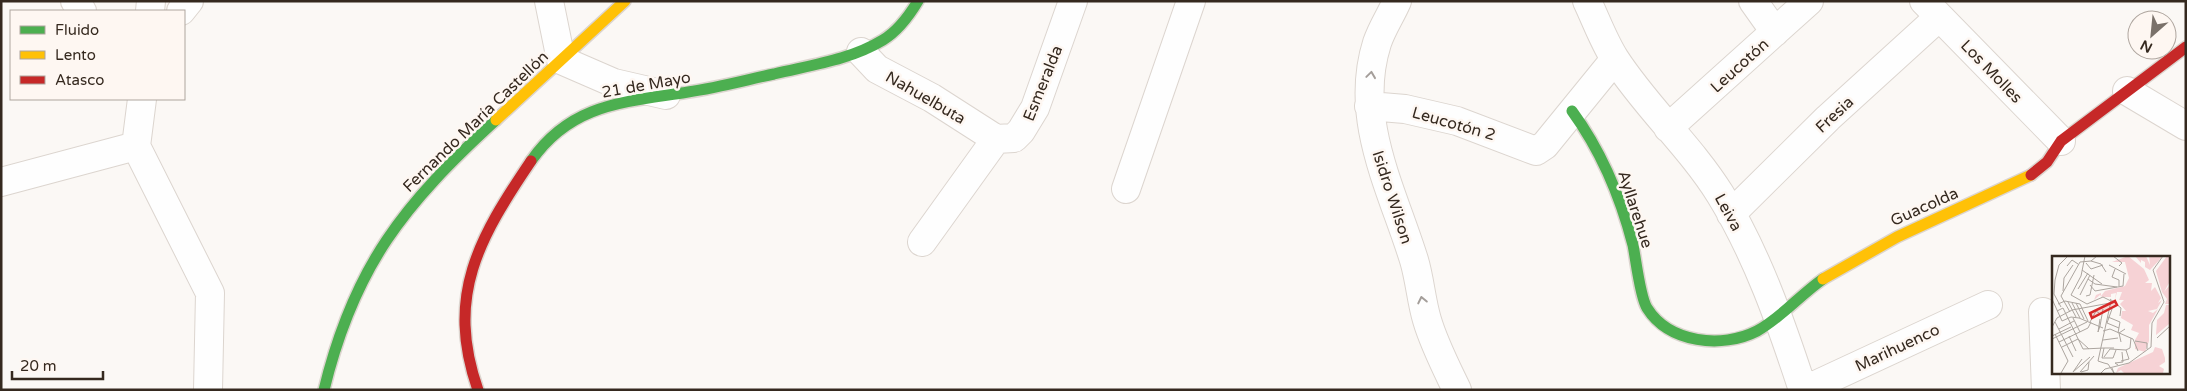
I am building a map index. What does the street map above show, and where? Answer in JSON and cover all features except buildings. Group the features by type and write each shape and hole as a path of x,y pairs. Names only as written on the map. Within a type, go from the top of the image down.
{"street":[{"path":"549,1 562,60 614,82 667,96"},
{"name":"Fernando María Castellón","path":"324,390 330,358 343,319 361,280 383,242 403,214 429,183 453,159 625,1"},
{"name":"21 de Mayo","path":"478,390 464,326 465,285 488,231 520,178 548,141 564,126 588,112 604,107 699,91 861,52 883,40 899,28 918,1"},
{"name":"Esmeralda","path":"996,139 1014,138 1026,124 1035,108 1073,1"},
{"path":"1126,190 1191,1"},
{"name":"Isidro Wilson","path":"1397,1 1377,43 1370,84 1369,106 1381,170 1414,260 1427,320 1436,347 1457,390"},
{"name":"Leiva","path":"1587,1 1615,59 1668,128 1699,163 1731,214 1759,272 1804,390"},
{"path":"1753,1 1775,32"},
{"name":"Leucotón","path":"1668,128 1809,1"},
{"name":"Los Molles","path":"1932,9 2061,141"},
{"name":"Fresia","path":"1731,214 1828,118 1932,9"},
{"name":"Guacolda","path":"1657,322 1678,334 1698,340 1716,340 1752,334 1777,319 1822,280 1855,258 1894,237 2036,172 2047,162 2061,141 2186,48"},
{"name":"Nahuelbuta","path":"861,52 877,69 932,98 996,139"},
{"path":"1572,111 1615,59"},
{"path":"2127,91 2186,126"},
{"path":"142,100 136,146 210,293 208,390"},
{"name":"Leucotón 2","path":"1369,106 1405,109 1458,121 1536,150 1546,145 1572,111"},
{"name":"Ayllarehue","path":"1572,111 1596,145 1608,171 1626,226 1646,306 1657,322"},
{"path":"922,242 996,139"},
{"path":"1,182 136,146"},
{"name":"Marihuenco","path":"1804,390 1988,305"},
{"path":"2043,312 2046,390"}],"traffic: fast":[{"path":"531,161 547,142 564,127 582,116 601,108 721,86 816,65 870,47 894,32 907,18 918,1"},
{"path":"1572,111 1601,158 1616,191 1633,245 1640,287 1647,308 1657,320 1669,329 1682,335 1713,341 1743,337 1766,326 1823,279"},
{"path":"324,390 336,346 351,307 367,272 387,240 409,210 435,180 496,120"}],"traffic: slow":[{"path":"496,120 625,1"},
{"path":"1823,279 1897,237 2031,175"}],"traffic: jam":[{"path":"2031,175 2047,162 2061,141 2186,47"},
{"path":"478,390 469,356 465,325 467,297 473,269 496,216 531,161"}]}
